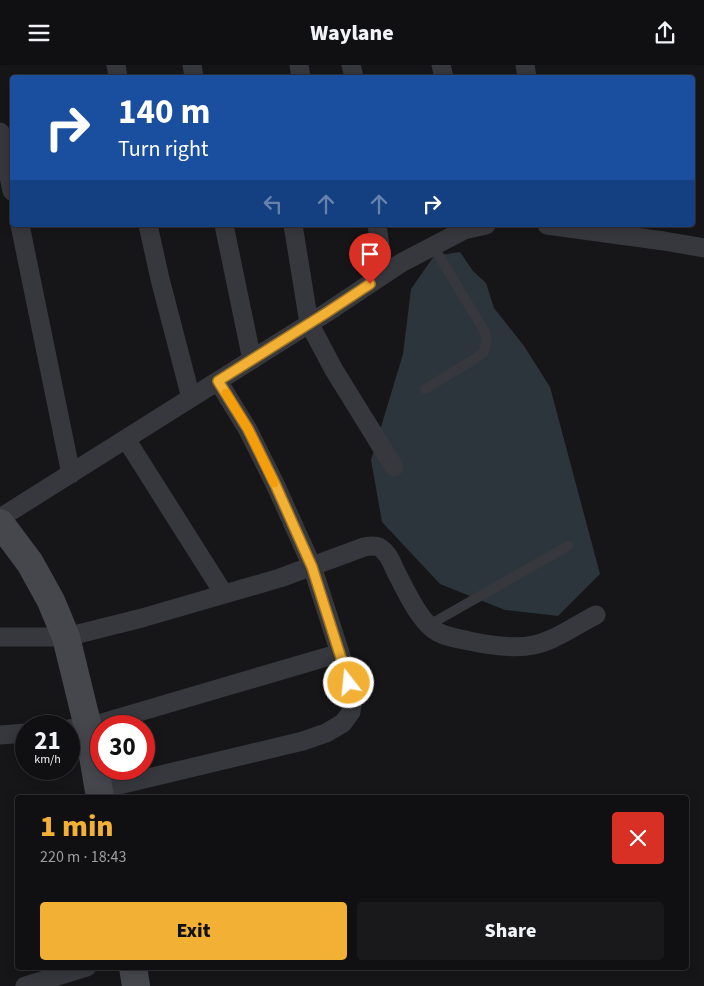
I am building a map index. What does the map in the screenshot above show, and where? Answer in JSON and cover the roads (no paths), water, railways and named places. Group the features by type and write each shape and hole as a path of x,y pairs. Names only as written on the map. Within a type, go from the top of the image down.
{"main road":[{"path":"0,523 30,563 51,601 66,637 77,715"},
{"path":"80,731 99,793"},
{"path":"133,970 136,986"}],"street":[{"path":"0,132 10,181"},
{"path":"20,227 71,474"},
{"path":"148,227 191,398"},
{"path":"224,227 252,360"},
{"path":"293,227 309,323 334,370 394,467"},
{"path":"377,227 384,274"},
{"path":"0,518 252,360 384,274 463,227"},
{"path":"562,227 704,248"},
{"path":"99,793 303,741 326,733 343,723 352,712 353,698 312,567 248,429 218,381"},
{"path":"126,439 224,594"},
{"path":"0,637 66,637 142,618 280,578 373,545 380,547 387,554 412,603 432,629 444,635 512,647 534,645 554,638 596,615"},
{"path":"80,728 340,653"},
{"path":"0,735 15,734"},
{"path":"25,986 77,970"}],"lane":[{"path":"425,389 484,352 487,340 485,333 432,246"},
{"path":"429,625 568,546"}]}
